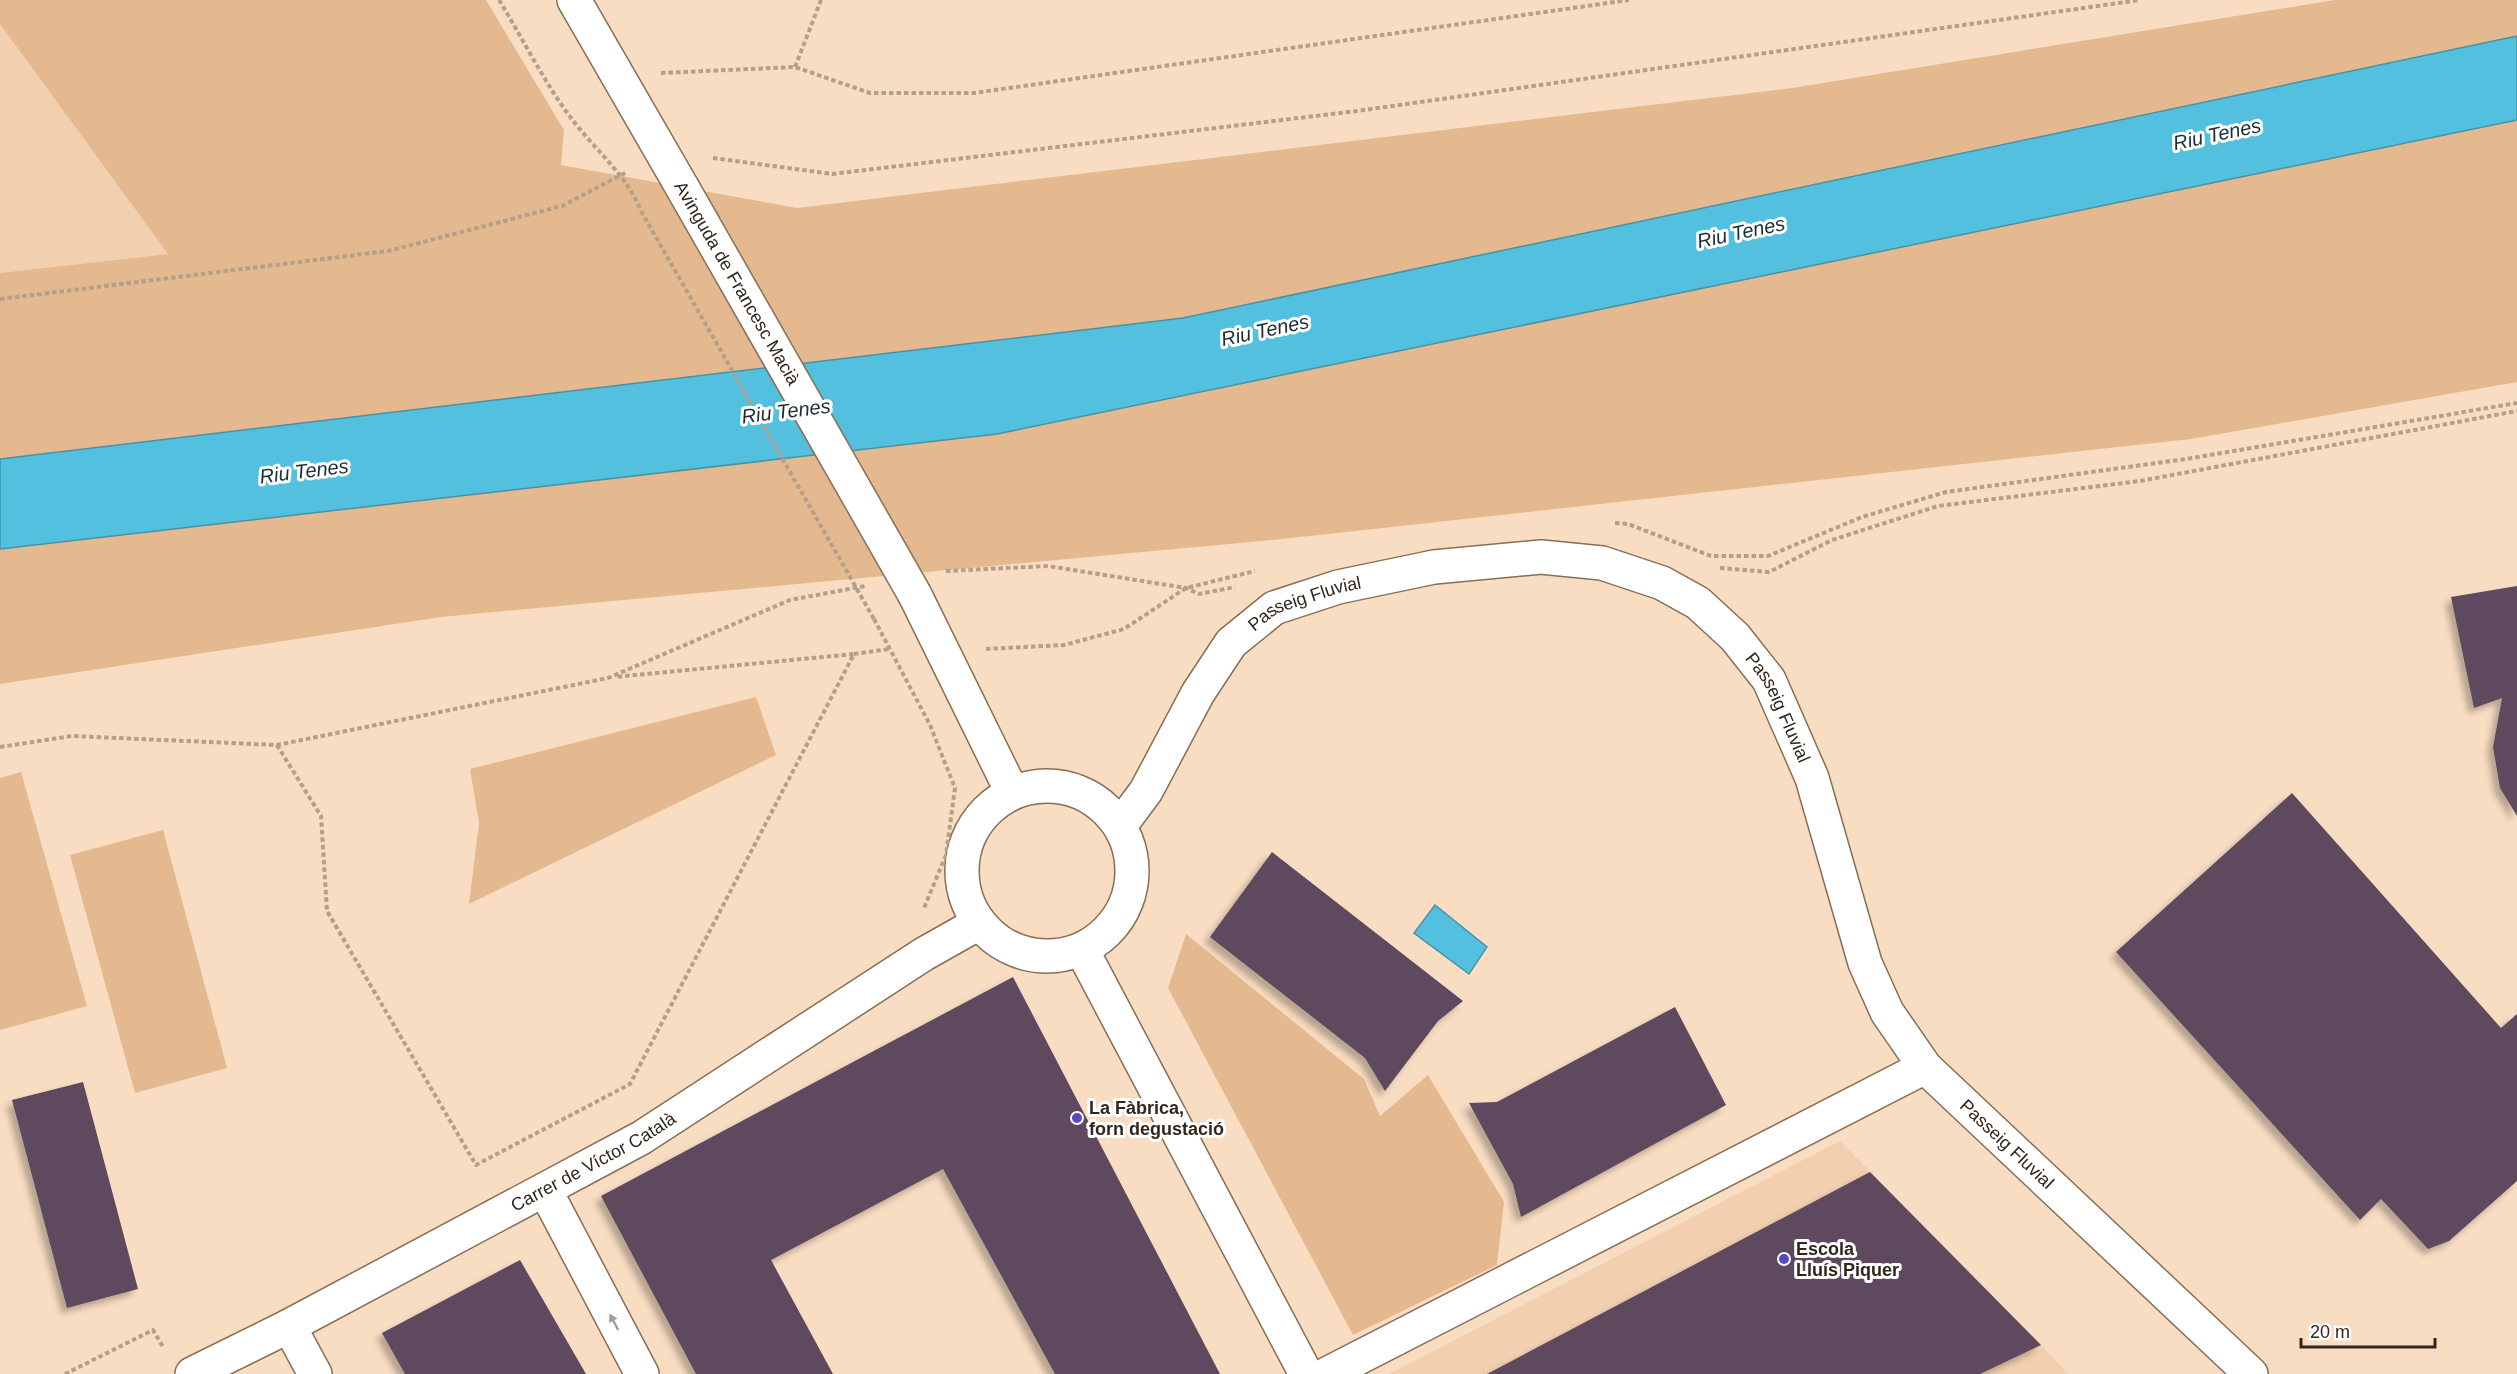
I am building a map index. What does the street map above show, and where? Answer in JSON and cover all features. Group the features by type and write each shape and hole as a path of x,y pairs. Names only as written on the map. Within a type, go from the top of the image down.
{"street":[{"name":"Avinguda de Francesc Macià","path":"574,0 915,595 1012,792"},
{"name":"Passeig Fluvial","path":"1120,826 1146,791 1198,693 1231,643 1274,608 1338,586 1434,567 1541,557 1602,563 1662,584 1698,603 1735,637 1769,680 1812,778 1865,963 1887,1012 1925,1067 2251,1374"},
{"path":"1036,786 1060,787 1084,794 1104,807 1120,826 1128,844 1133,869 1130,894 1120,917 1109,930 1082,950 1055,957 1026,955 1000,943 979,923 967,901 961,875 964,850 974,826 991,806 1012,792 1036,786"},
{"name":"Carrer de Víctor Català","path":"180,1365 289,1326 641,1138 924,954 979,923"},
{"path":"1082,950 1306,1374"},
{"path":"1327,1374 1925,1067"},
{"path":"545,1190 642,1374"},
{"path":"289,1326 315,1374"}],"path":[{"path":"499,0 571,118 636,199 874,619 930,725 955,788 946,855 923,909"},
{"path":"795,67 821,0"},
{"path":"618,75 795,67 870,93 974,93 1629,0"},
{"path":"0,299 388,251 562,206 663,152 832,174 1357,111 2140,0"},
{"path":"1608,523 1628,524 1711,556 1768,556 1862,517 1946,492 2186,459 2517,403"},
{"path":"1712,568 1770,572 1832,540 1938,506 2140,481 2517,411"},
{"path":"945,572 1048,566 1186,588 1199,594 1245,585"},
{"path":"608,678 790,600 867,586"},
{"path":"982,650 1064,645 1124,629 1186,588"},
{"path":"0,747 72,736 277,745 608,678 889,649"},
{"path":"277,745 321,816 327,911 476,1166 630,1084 854,654"},
{"path":"65,1374 153,1330 180,1365"}],"shaded area":[{"path":"0,0 486,0 564,130 561,165 797,208 1792,88 2335,0 2517,0 2517,36 1183,318 0,459 0,273 168,254 0,24"},
{"path":"0,24 168,254 0,273"},
{"path":"2517,120 2517,382 2191,439 1273,540 441,617 0,684 0,549 997,434"},
{"path":"756,697 776,755 469,904 479,823 470,769"},
{"path":"21,772 87,1006 0,1030 0,778"},
{"path":"163,830 227,1068 135,1093 70,855"},
{"path":"1186,934 1364,1079 1380,1116 1428,1075 1504,1202 1497,1265 1353,1335 1168,988"},
{"name":"Escola Lluís Piquer","path":"1840,1141 2069,1374 1389,1374"}],"water":[{"name":"Riu Tenes","path":"2517,36 2517,120 997,434 0,549 0,459 1183,318"},
{"path":"1435,905 1487,947 1469,974 1414,933"}],"building":[{"path":"2517,586 2517,816 2500,788 2493,747 2502,698 2474,708 2451,597"},
{"path":"2292,793 2501,1028 2517,1014 2517,1181 2449,1241 2428,1249 2381,1199 2360,1220 2116,952"},
{"path":"1272,852 1463,1001 1438,1021 1385,1091 1365,1058 1210,937"},
{"path":"1013,977 1220,1374 1055,1374 943,1169 771,1260 833,1374 696,1374 601,1196"},
{"path":"1675,1007 1726,1105 1521,1217 1513,1184 1469,1103 1497,1102"},
{"path":"83,1082 138,1289 67,1308 12,1100"},
{"name":"Escola Lluís Piquer","path":"1870,1172 2041,1345 1980,1374 1487,1374"},
{"path":"520,1260 586,1374 405,1374 382,1333"}],"place":[{"name":"La Fàbrica, forn degustació","path":"1077,1118"},
{"name":"Escola Lluís Piquer","path":"1784,1259"}]}
